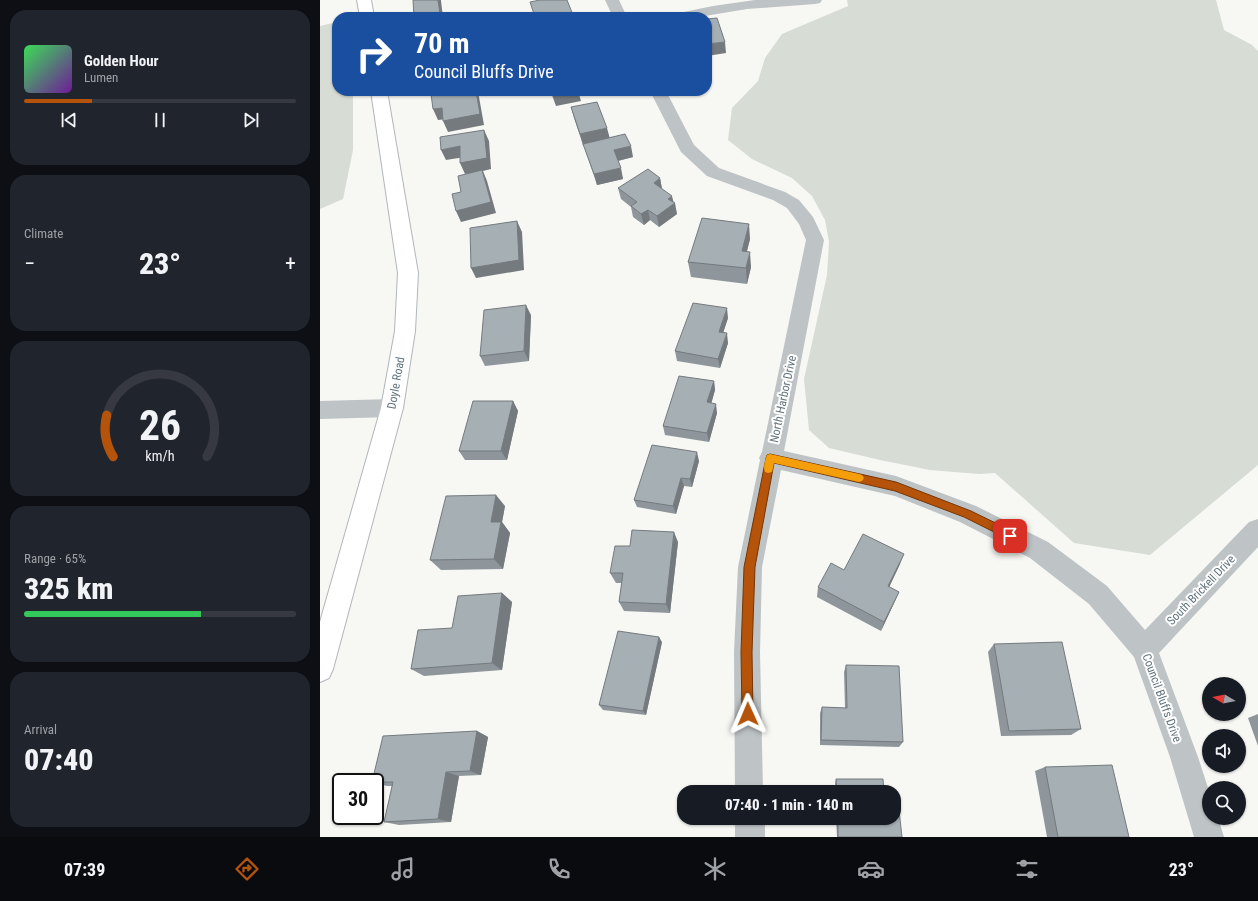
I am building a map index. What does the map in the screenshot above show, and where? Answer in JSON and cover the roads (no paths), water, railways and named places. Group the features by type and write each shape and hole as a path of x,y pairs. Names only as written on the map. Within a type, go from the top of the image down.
{"main road":[{"path":"364,0 365,12"},
{"name":"Doyle Road","path":"320,669 392,408 405,332 408,273 380,96"}],"street":[{"path":"612,0 618,12"},
{"path":"700,12 712,9 775,2 815,0"},
{"name":"North Harbor Drive","path":"661,96 687,148 713,172 780,196 793,204 806,222 815,240 770,458 750,567 746,652 749,785"},
{"path":"320,410 392,408"},
{"name":"Council Bluffs Drive","path":"770,458 896,486 975,517 1039,550 1098,595 1144,649 1184,757 1209,837"},
{"name":"South Brickell Drive","path":"1144,649 1258,530"},
{"path":"750,825 750,837"}]}
